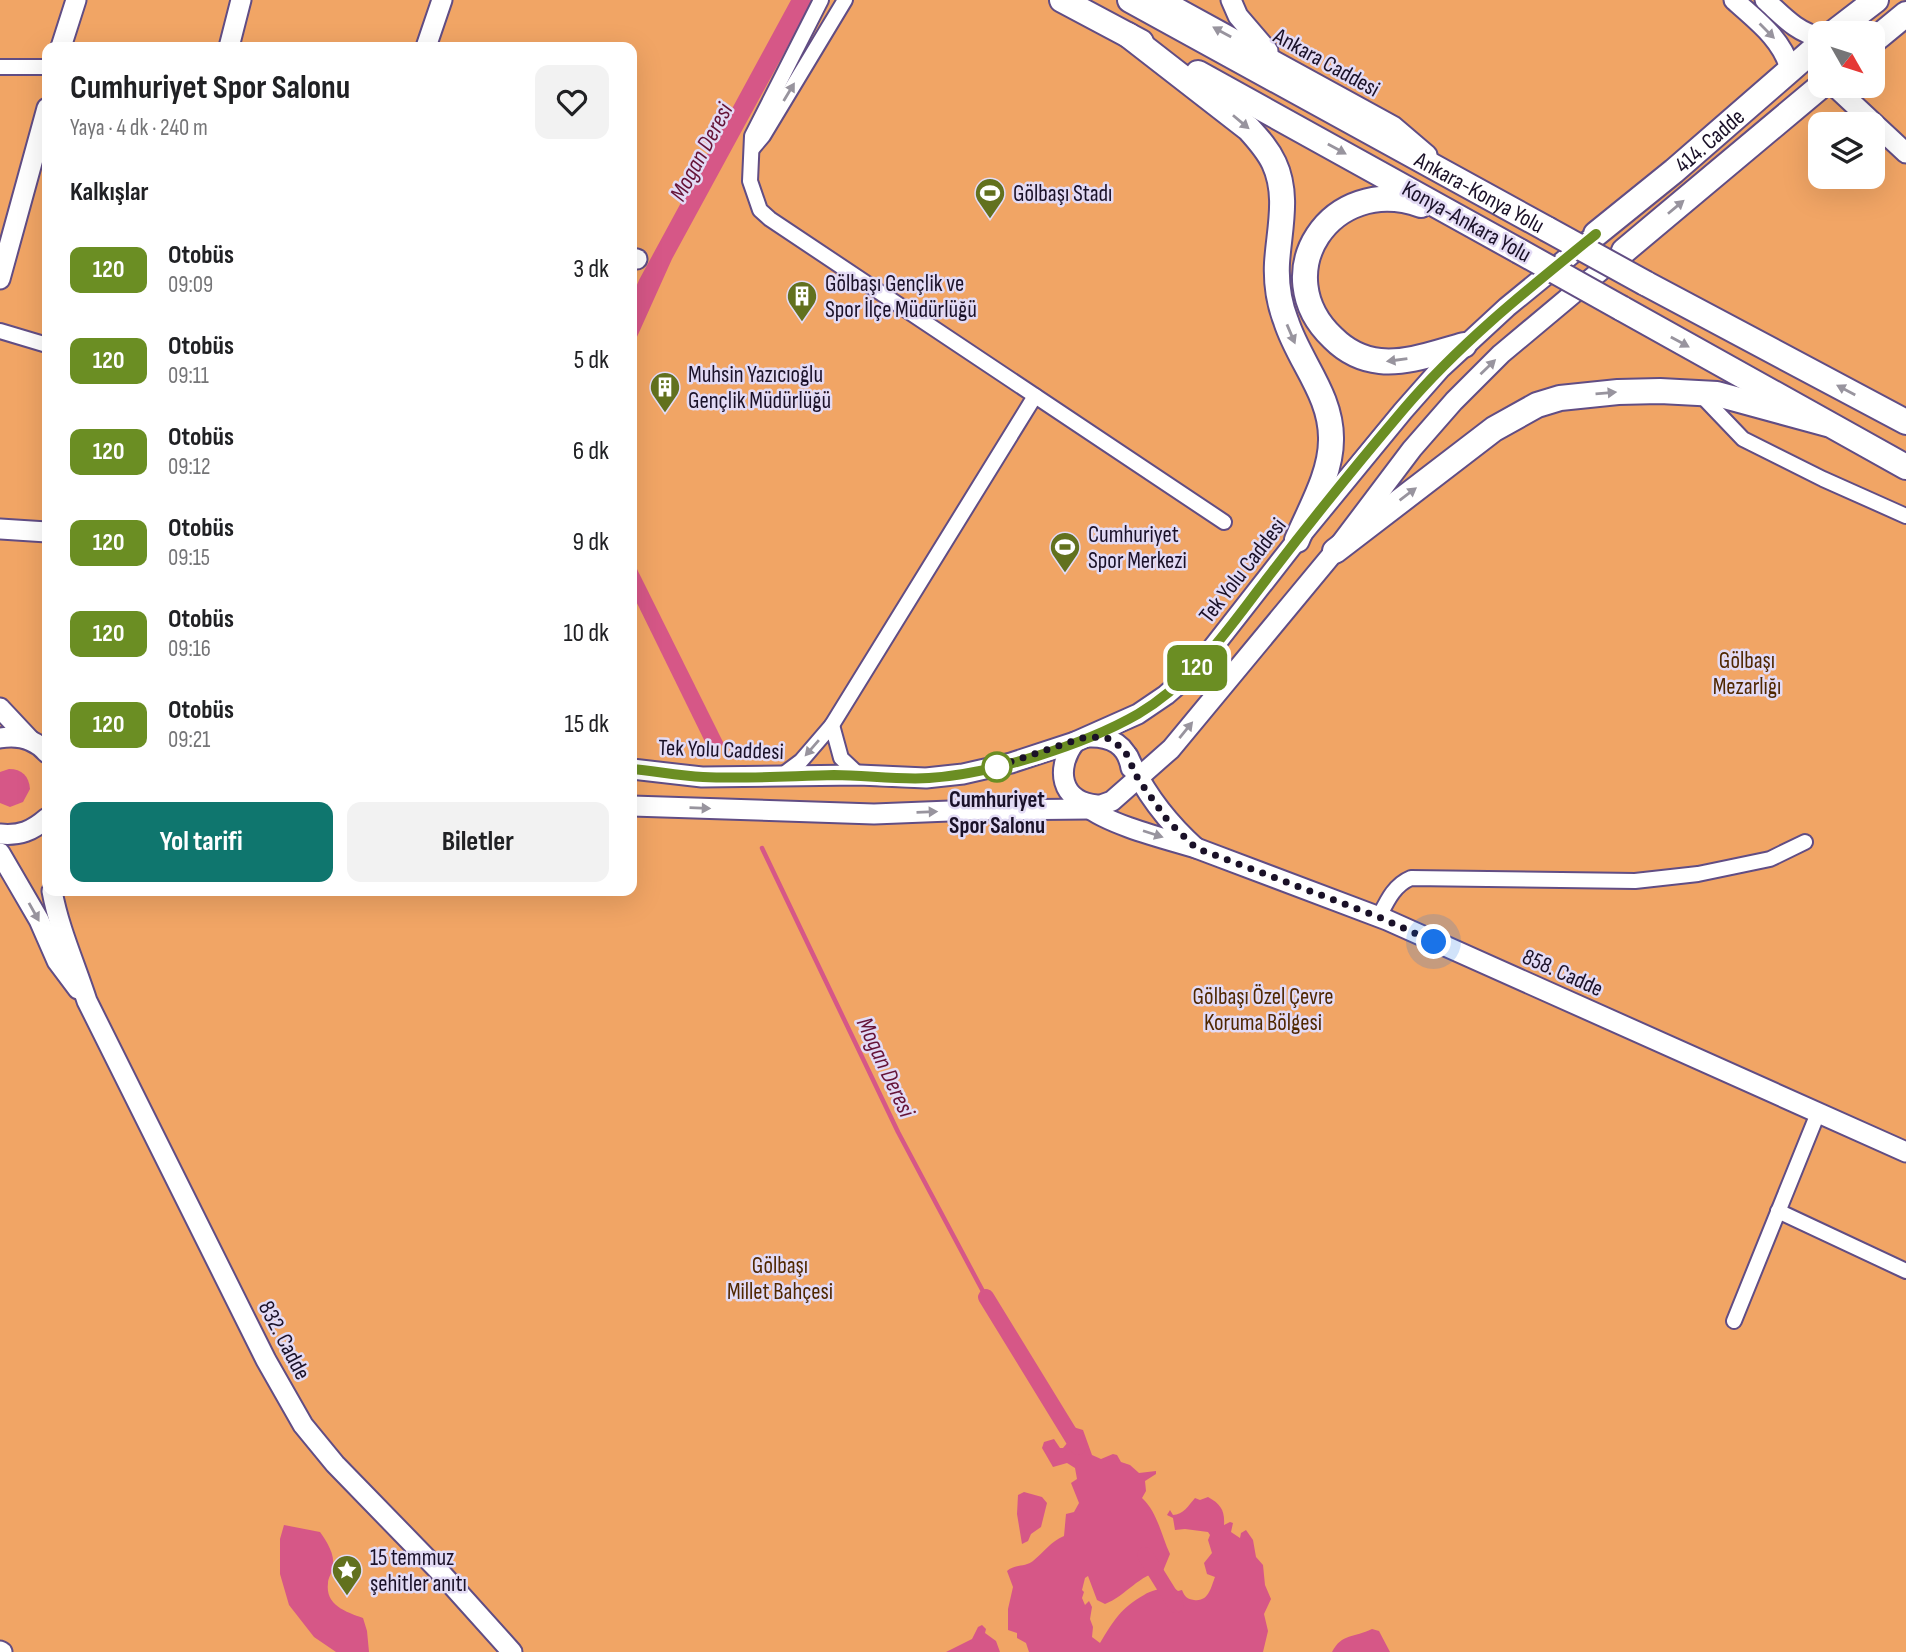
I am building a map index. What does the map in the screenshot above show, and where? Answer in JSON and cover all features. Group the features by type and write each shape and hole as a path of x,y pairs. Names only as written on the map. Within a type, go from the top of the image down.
{"highway":[{"name":"Konya-Ankara Yolu","path":"1062,0 1468,222 1906,467"},
{"name":"Ankara-Konya Yolu","path":"1130,0 1645,283 1906,422"},
{"path":"1849,21 1876,0"},
{"path":"1885,31 1906,14"},
{"path":"1128,35 1249,129 1275,164 1281,184 1282,209 1277,265 1281,306 1293,341 1315,379 1330,418 1329,459 1297,540"},
{"name":"414. Cadde","path":"1596,234 1674,171 1808,54"},
{"name":"414. Cadde","path":"1624,251 1808,97"},
{"path":"1464,345 1383,362 1354,355 1331,337 1314,315 1308,301 1306,282 1309,253 1316,238 1326,224 1352,205 1384,197 1404,199 1468,222"},
{"path":"1335,551 1464,451 1513,417 1560,398 1618,392 1698,393 1727,397 1827,424"}],"street":[{"path":"63,0 66,26"},
{"path":"62,42 76,0"},
{"path":"230,42 241,0"},
{"path":"428,42 442,0"},
{"path":"821,0 752,136 750,181 753,197 760,210 1224,522"},
{"path":"752,149 763,136 845,0"},
{"path":"1231,0 1238,16 1250,32 1281,64"},
{"path":"1734,0 1785,51 1790,68"},
{"path":"1765,0 1808,34"},
{"name":"Ankara Caddesi","path":"1169,1 1393,126 1457,180"},
{"path":"0,67 42,67"},
{"path":"1847,98 1906,153"},
{"path":"0,279 42,127"},
{"name":"Tek Yolu Caddesi","path":"637,770 702,777 859,775 926,778 963,774 1012,763 1082,739 1138,714 1183,682 1196,669 1403,411 1464,345 1596,234"},
{"path":"637,806 874,814 975,810 1092,804 1131,786 1171,749 1335,551 1412,449 1454,401 1501,354 1624,251"},
{"path":"0,331 42,344"},
{"path":"1698,393 1743,439 1906,516"},
{"path":"780,776 801,761 832,725 1035,396"},
{"path":"0,529 42,532"},
{"path":"0,708 42,748"},
{"path":"832,725 841,758 859,775"},
{"path":"0,738 17,737 42,748"},
{"path":"1092,804 1068,789 1063,772 1066,756 1082,739 1111,739 1121,746 1128,756 1131,786"},
{"name":"858. Cadde","path":"1131,786 1196,848"},
{"name":"858. Cadde","path":"1092,804 1147,833 1196,848 1379,917 1906,1152"},
{"path":"0,834 25,833 42,822"},
{"path":"1379,917 1394,890 1401,882 1411,878 1635,881 1698,874 1770,859 1805,842"},
{"name":"832. Cadde","path":"0,853 38,920 57,961 87,1001"},
{"name":"832. Cadde","path":"53,896 60,926 72,953 87,1001 266,1360 303,1425 342,1472 441,1573 512,1652"},
{"path":"1734,1321 1818,1112"},
{"path":"1778,1211 1906,1271"}],"green space":[{"name":"Gölbaşı Özel Çevre Koruma Bölgesi","path":"0,0 1906,0 1906,1652 0,1652"}],"shaded area":[{"path":"791,0 813,0 672,259 637,337 639,280"},
{"path":"637,569 724,744 710,752 637,603"},
{"path":"9,769 24,774 30,789 23,802 10,807 0,803 0,772"},
{"path":"1073,1427 1083,1430 1092,1455 1101,1459 1117,1455 1121,1462 1130,1465 1139,1473 1156,1471 1156,1474 1145,1481 1146,1491 1142,1498 1156,1517 1170,1554 1163,1571 1147,1576 1105,1604 1097,1600 1088,1576 1085,1578 1082,1598 1085,1605 1089,1601 1092,1607 1092,1637 1100,1643 1123,1610 1147,1593 1170,1585 1178,1591 1182,1590 1190,1599 1199,1600 1206,1596 1215,1577 1207,1574 1204,1563 1212,1553 1208,1540 1210,1535 1208,1532 1175,1530 1173,1518 1167,1515 1170,1510 1173,1515 1180,1513 1195,1498 1200,1500 1208,1497 1221,1508 1224,1525 1233,1523 1231,1532 1240,1538 1241,1533 1246,1530 1253,1540 1256,1557 1263,1565 1265,1585 1271,1599 1264,1614 1268,1631 1263,1652 1029,1652 1026,1643 1017,1638 1017,1633 1008,1630 1008,1609 1013,1587 1007,1571 1030,1563 1064,1536 1066,1514 1074,1512 1079,1503 1071,1483 1077,1479 1075,1468 1067,1463 1053,1467 1042,1448 1044,1442 1054,1439 1060,1448 1063,1448 1068,1442 1064,1433 1066,1429"},
{"path":"1024,1492 1042,1497 1047,1503 1041,1527 1022,1544 1017,1514 1018,1495"},
{"path":"284,1525 320,1532 323,1536 333,1557 328,1583 330,1597 338,1606 363,1618 369,1652 336,1652 314,1637 289,1605 280,1574 280,1539"},
{"path":"982,1625 986,1629 985,1633 996,1641 1000,1652 946,1652 972,1639"},
{"path":"1372,1629 1379,1631 1390,1652 1332,1652 1344,1639"}],"waterway":[{"name":"Mogan Deresi","path":"762,848 898,1132 986,1297"},
{"path":"986,1297 1078,1447"},
{"path":"1145,1555 1176,1605"}],"bus line":[{"name":"120","path":"637,770 702,777 859,775 926,778 963,774 1012,763 1075,742 1138,714 1183,682 1196,669 1297,540 1441,368 1507,307 1596,234"}],"place":[{"name":"Gölbaşı Stadı","path":"990,220"},
{"name":"Gölbaşı Gençlik ve Spor İlçe Müdürlüğü","path":"802,323"},
{"name":"Muhsin Yazıcıoğlu Gençlik Müdürlüğü","path":"665,414"},
{"name":"Cumhuriyet Spor Merkezi","path":"1065,574"},
{"name":"Cumhuriyet Spor Salonu","path":"997,767"},
{"name":"15 temmuz şehitler anıtı","path":"347,1597"}],"route":[{"path":"997,767 992,768 1082,738 1111,739 1125,751 1138,779 1168,821 1196,848 1379,917 1434,942"}],"park label":[{"name":"Gölbaşı Mezarlığı","path":"1747,673"},
{"name":"Gölbaşı Millet Bahçesi","path":"780,1278"}]}
